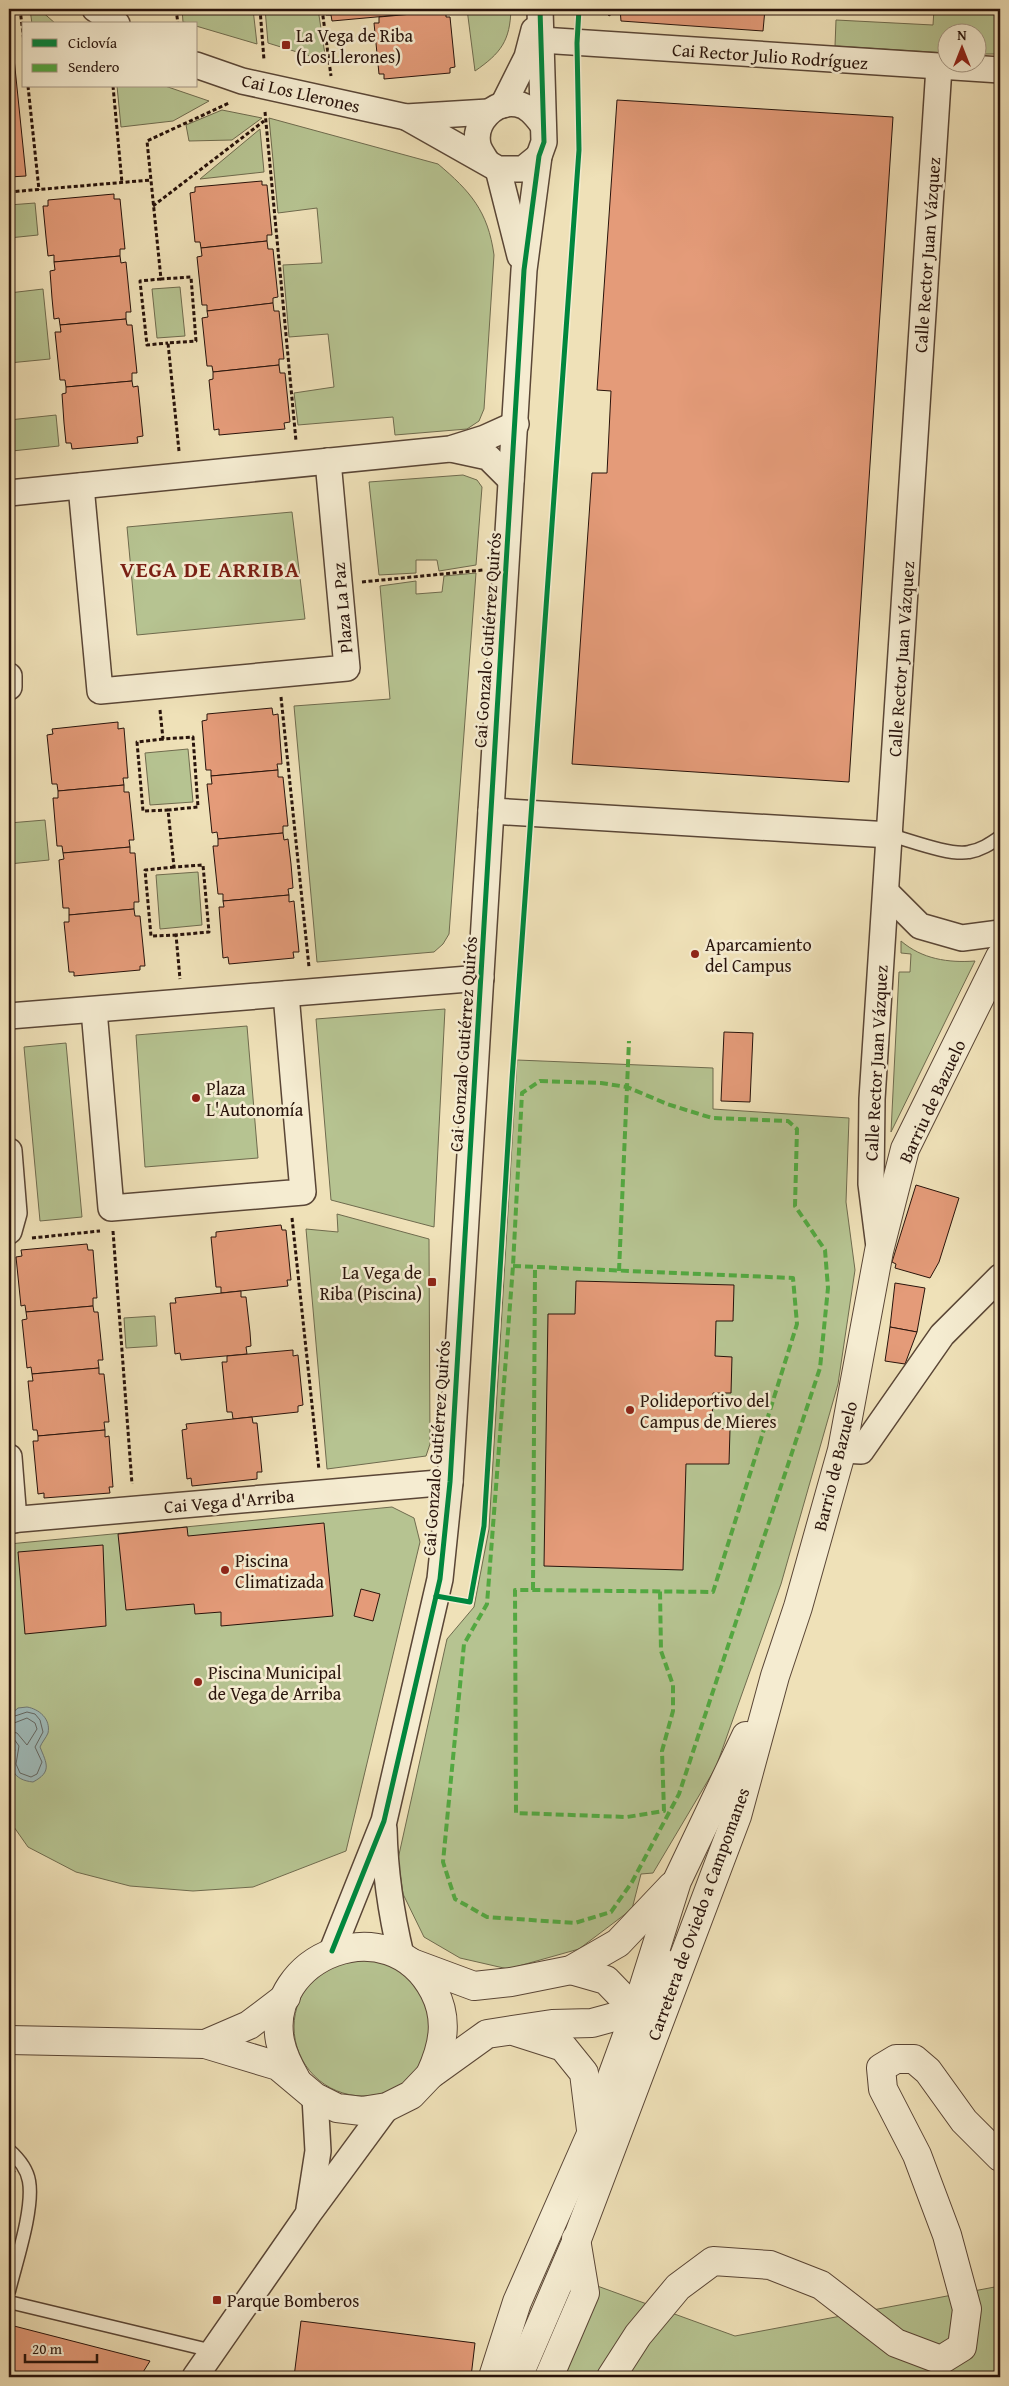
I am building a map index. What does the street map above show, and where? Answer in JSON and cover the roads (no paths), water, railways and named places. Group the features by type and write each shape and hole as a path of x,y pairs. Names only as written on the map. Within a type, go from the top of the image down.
{"street":[{"path":"95,9 114,22"},
{"name":"Cai Gonzalo Gutiérrez Quirós","path":"332,1950 384,1821 440,1579 450,1482 524,270 539,156 544,142 540,9"},
{"name":"Cai Gonzalo Gutiérrez Quirós","path":"524,270 493,165 478,145 478,127 495,108 526,57 540,9"},
{"name":"Cai Rector Julio Rodríguez","path":"541,40 936,67"},
{"name":"Cai Los Llerones","path":"198,66 242,81 406,117"},
{"name":"Cai Rector Julio Rodríguez","path":"986,69 1000,70"},
{"name":"Calle Rector Juan Vázquez","path":"879,1251 871,1184 872,1099 939,72"},
{"path":"406,117 517,104 532,111 543,125"},
{"path":"406,117 493,165 523,169 539,156"},
{"path":"9,493 450,449 485,438 516,424"},
{"path":"450,449 488,458 511,480"},
{"name":"Plaza La Paz","path":"80,486 100,691 347,668 328,462"},
{"path":"9,676 9,688"},
{"path":"491,811 890,835"},
{"path":"886,892 920,926 962,938 1000,933"},
{"name":"Barriu de Bazuelo","path":"879,1251 905,1149 1000,957"},
{"path":"9,1016 481,978"},
{"path":"94,1010 112,1219 303,1192 286,994"},
{"path":"9,1151 14,1213 18,1234"},
{"name":"Barrio de Bazuelo","path":"775,1676 798,1607 842,1450 879,1251"},
{"path":"842,1450 861,1451 942,1335 1000,1277"},
{"path":"9,1457 11,1520"},
{"name":"Cai Vega d'Arriba","path":"11,1520 450,1482"},
{"name":"Carretera de Oviedo a Campomanes","path":"493,2377 518,2302 592,2134 636,2011 677,1881 775,1676"},
{"name":"Carretera de Oviedo a Campomanes","path":"518,2377 576,2242 738,1816 775,1676"},
{"name":"Cai Gonzalo Gutiérrez Quirós","path":"384,1821 385,1869 390,1912 406,1959"},
{"path":"309,2213 318,2151 305,2088 285,2060 279,2039 280,2017 286,1996 299,1975 332,1950 349,1947 384,1948 406,1959 474,1986 511,1982 571,1970 618,1942 677,1881"},
{"path":"9,2040 205,2044 278,2066 305,2088 337,2108 362,2111 387,2107 411,2095 430,2075 487,2034 552,2024 592,2023 636,2011 655,1988 676,1928 705,1902"},
{"path":"406,1959 428,1980 440,2002 444,2027 441,2052 430,2075"},
{"path":"571,1970 606,1980 636,2011 636,2055 623,2115"},
{"path":"205,2044 249,2025 286,1996"},
{"path":"510,2029 563,2047 584,2073 592,2134 576,2242 585,2293 550,2377"},
{"path":"611,2377 638,2335 678,2287 713,2261 770,2265 821,2285 896,2343 941,2360 962,2347 967,2309 948,2235 917,2155 883,2089 881,2068 896,2059 914,2059 928,2071 964,2121 1000,2157"},
{"path":"195,2377 309,2213 387,2107"}],"lane":[{"path":"890,835 941,850 967,853 986,846 1000,837"},
{"path":"9,2150 24,2168 29,2181 30,2200 9,2291"},
{"path":"9,2302 213,2351"}],"water":[{"path":"27,1707 40,1712 48,1723 48,1733 40,1747 46,1763 45,1771 43,1775 33,1782 21,1779 14,1772 12,1762 15,1750 9,1740 9,1716 18,1708"}],"place":[{"name":"La Vega de Riba (Los Llerones)","path":"286,45"},
{"name":"Aparcamiento del Campus","path":"695,954"},
{"name":"Plaza L'Autonomía","path":"196,1098"},
{"name":"La Vega de Riba (Piscina)","path":"432,1282"},
{"name":"Polideportivo del Campus de Mieres","path":"630,1410"},
{"name":"Piscina Climatizada","path":"225,1570"},
{"name":"Piscina Municipal de Vega de Arriba","path":"198,1682"},
{"name":"Parque Bomberos","path":"217,2300"}],"district":[{"name":"VEGA DE ARRIBA","path":"210,569"}]}
